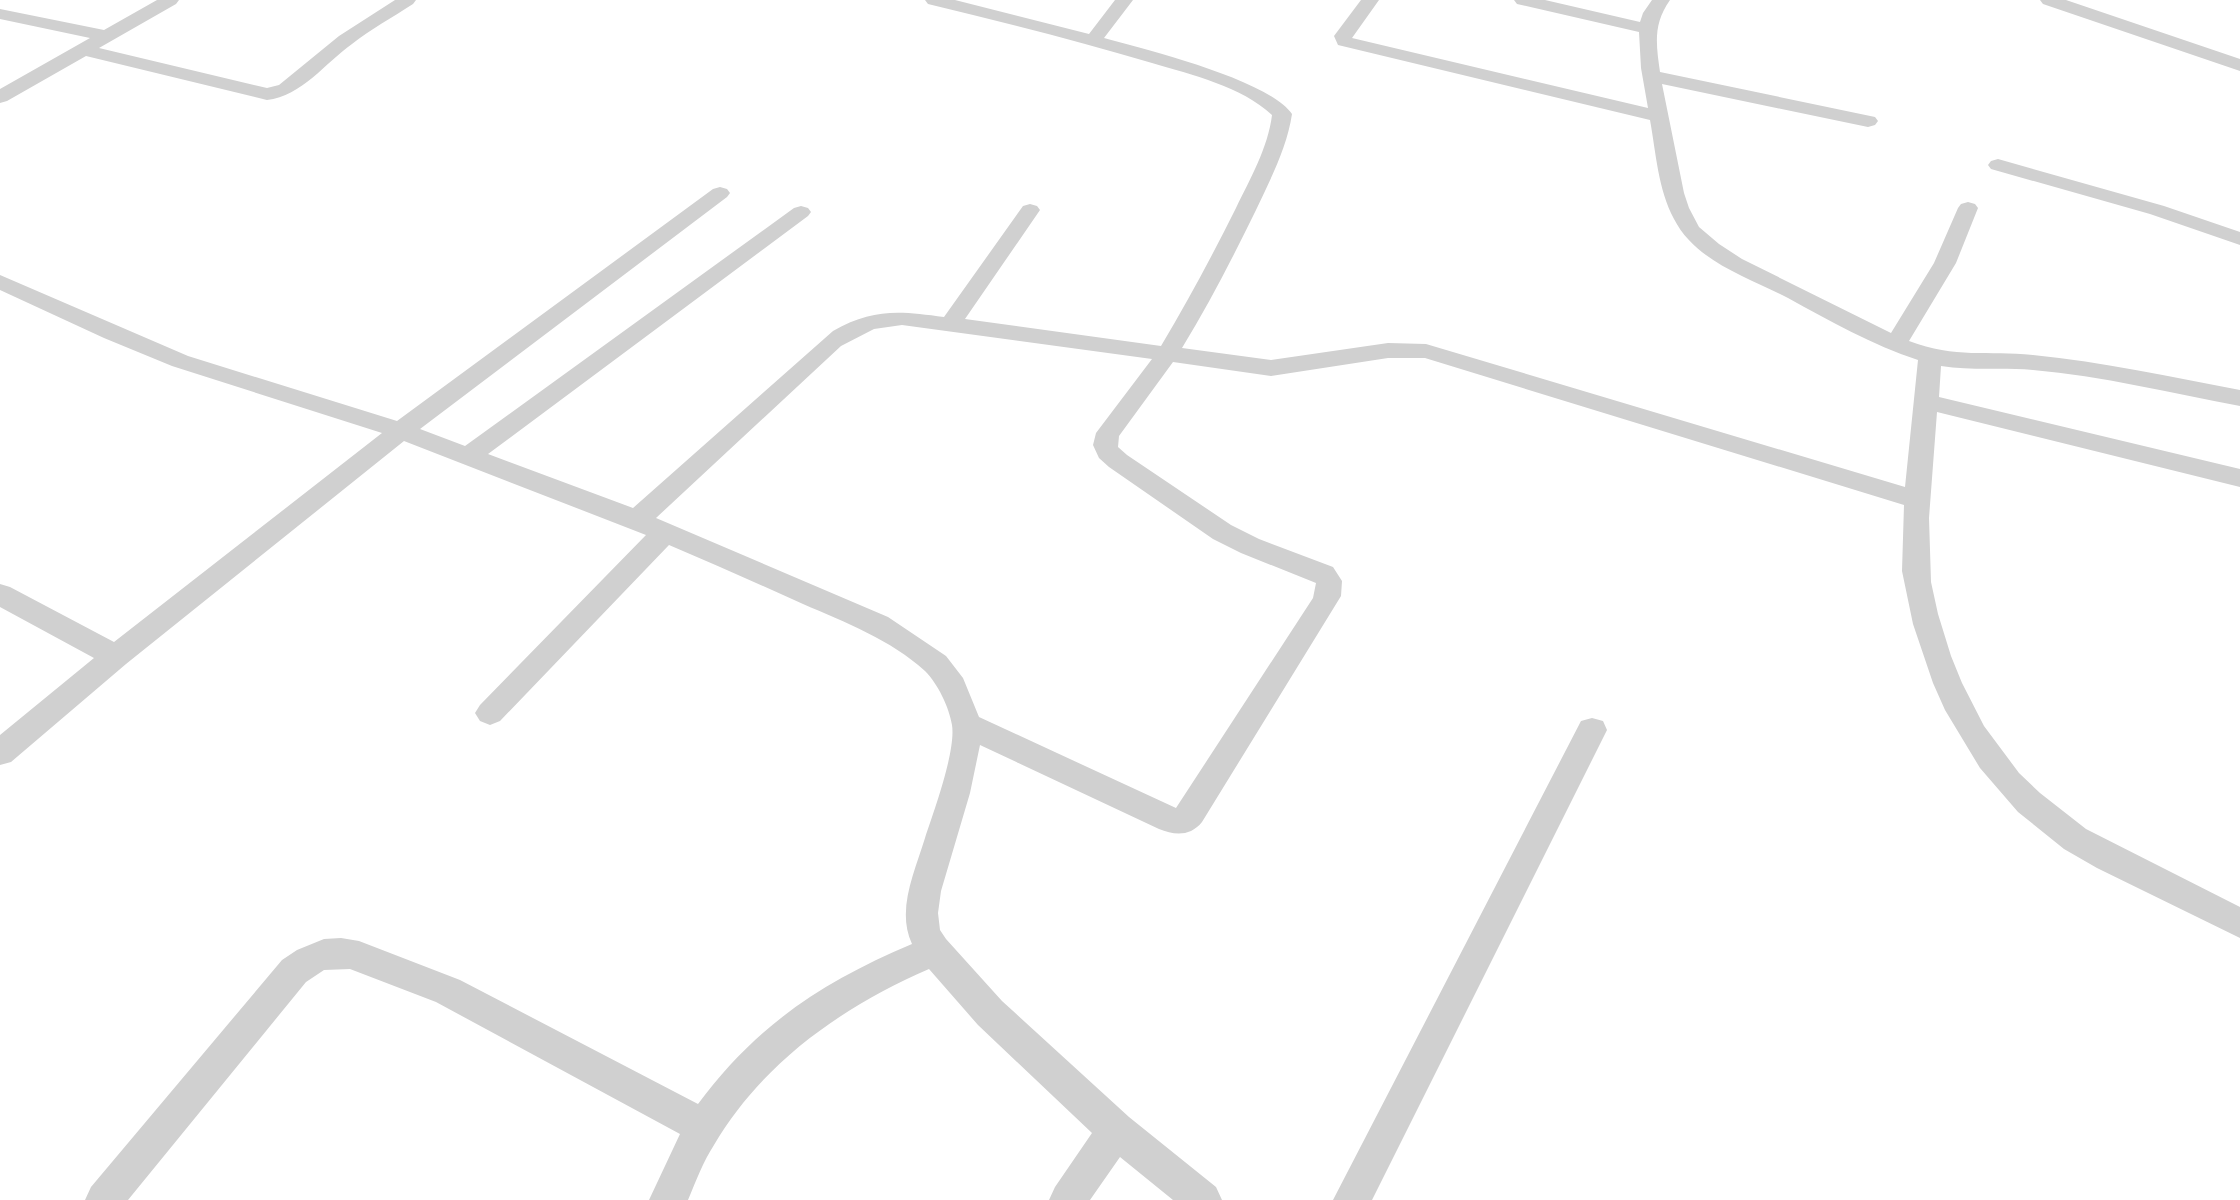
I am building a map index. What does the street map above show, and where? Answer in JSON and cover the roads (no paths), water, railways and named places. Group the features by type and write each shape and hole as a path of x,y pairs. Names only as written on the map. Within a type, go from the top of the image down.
{"street":[{"path":"0,97 81,49 170,0"},
{"path":"81,49 274,94 286,89 345,40 407,0"},
{"path":"934,0 1155,57 1260,95 1280,109 1282,114 1279,137 1271,157 1196,307 1169,352 1108,433 1105,440 1106,449 1118,461 1222,532 1250,546 1323,574 1327,578 1330,590 1324,604 1188,818 1180,821 1166,818 967,725"},
{"path":"1093,40 1124,0"},
{"path":"1370,0 1343,36 1344,41 1659,116"},
{"path":"1523,0 1648,28"},
{"path":"1661,0 1650,17 1648,28 1652,76 1659,116 1676,202 1690,230 1709,247 1733,262 1896,344 1930,357 2049,365 2126,376 2240,398"},
{"path":"2049,0 2240,65"},
{"path":"0,14 105,36"},
{"path":"1652,76 1868,121"},
{"path":"1998,165 2157,210 2240,239"},
{"path":"0,753 116,656 401,431 720,193"},
{"path":"1896,344 1945,263 1968,208"},
{"path":"951,323 1030,210"},
{"path":"468,456 802,212"},
{"path":"0,282 112,333 180,361 401,431 666,531 878,625 918,650 936,664 954,686 967,725 964,756 955,794 924,898 922,913 924,934 934,950 990,1013 1116,1130 1204,1200"},
{"path":"637,520 833,340 866,322 882,318 951,323 1169,352 1271,368 1299,366 1398,349 1426,352 1918,500"},
{"path":"1930,357 1918,500 1916,572 1925,619 1952,697 1992,764 2045,817 2076,839 2240,923"},
{"path":"1927,402 2240,478"},
{"path":"490,713 666,531"},
{"path":"0,594 116,656"},
{"path":"1352,1200 1592,730"},
{"path":"668,1200 704,1127 760,1058 828,1003 871,978 934,950"},
{"path":"104,1200 294,971 315,956 326,953 349,953 359,956 448,991 704,1127"},
{"path":"1068,1200 1116,1130"}]}
